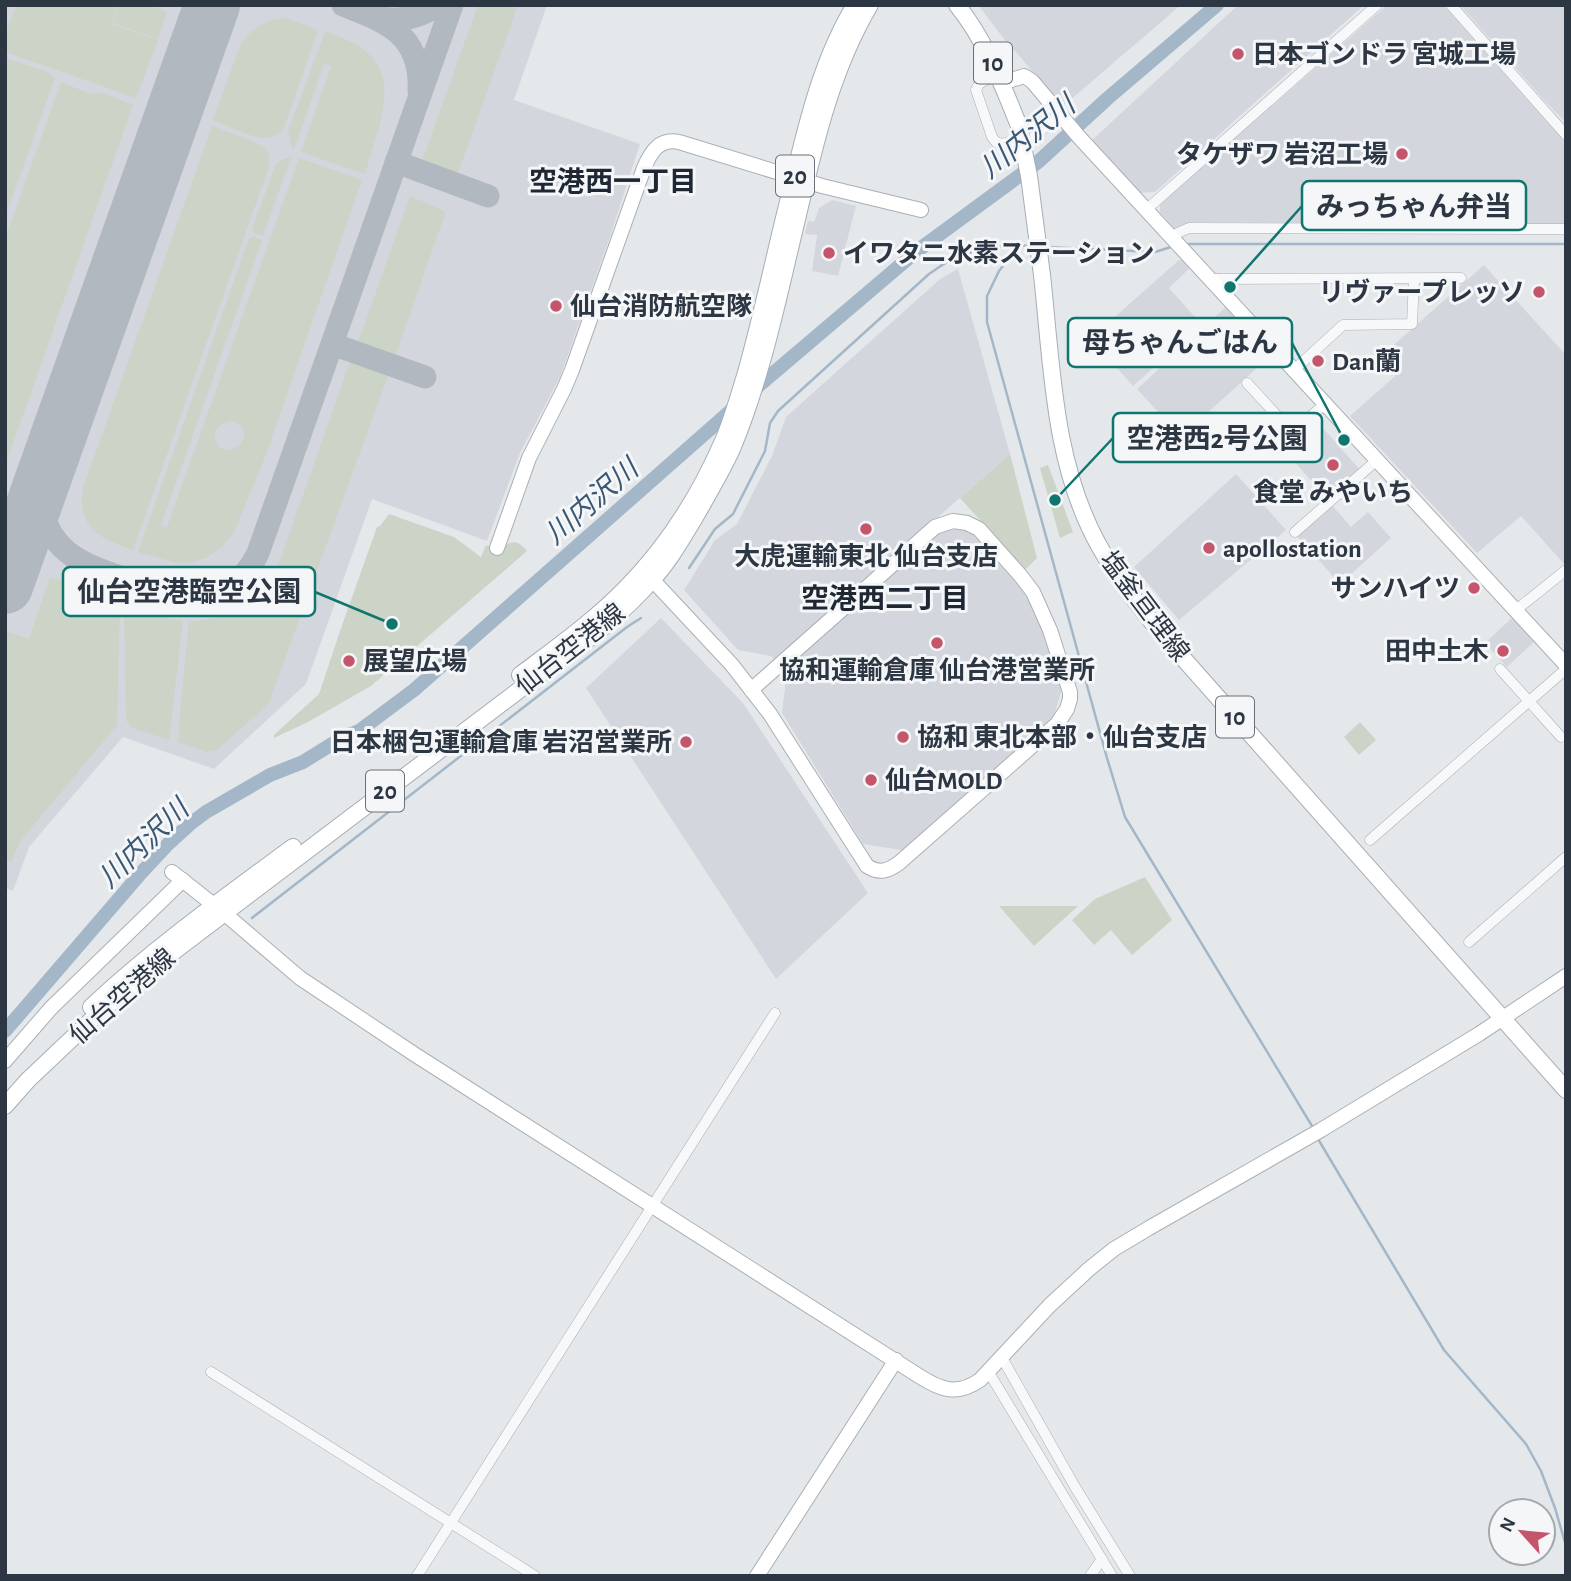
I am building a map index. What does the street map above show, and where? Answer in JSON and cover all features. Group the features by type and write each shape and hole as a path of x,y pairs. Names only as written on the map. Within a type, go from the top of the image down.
{"main road":[{"name":"仙台空港線","path":"5,1090 121,978 576,650 611,621 648,575 676,550 713,487 745,413 767,341 816,95 839,33 855,5"},
{"name":"仙台空港線","path":"648,575 712,464 733,415 800,179 810,163 842,63 870,5"},
{"name":"塩釜亘理線","path":"957,5 986,48 1019,126 1029,176 1063,451 1088,524 1112,568 1159,631 1566,1090"},
{"name":"仙台空港線","path":"5,1105 102,1010 219,909"}],"street":[{"path":"1146,210 1377,5"},
{"path":"1451,5 1566,135"},
{"path":"1060,114 1034,137 1001,144 992,137 976,90 979,84 1000,78 1028,77 1060,114 1076,134 1566,667 1370,840"},
{"path":"496,548 529,458 572,370 653,149 673,140 800,179 921,210"},
{"path":"1171,237 1189,228 1566,229"},
{"path":"1210,279 1461,278"},
{"path":"1294,370 1343,326 1412,324 1414,279"},
{"path":"1247,383 1292,432 1325,404"},
{"path":"1295,532 1377,460"},
{"path":"648,575 732,665 751,690 770,714 867,866 878,871 888,871 899,863 1057,724 1070,699 1051,630 1033,592 979,529 967,523 953,521 935,527 751,690"},
{"path":"1516,610 1566,570"},
{"path":"1500,669 1561,737"},
{"path":"1469,942 1566,857"},
{"path":"5,1060 177,876 300,978 414,1054 933,1385 960,1390 971,1386 988,1371 1050,1305 1114,1249 1315,1133 1503,1019 1566,976"},
{"path":"417,1576 775,1013"},
{"path":"1000,1358 1074,1487 1130,1576"},
{"path":"758,1576 896,1360"},
{"path":"988,1371 1112,1576"},
{"path":"211,1372 535,1576"},
{"path":"1090,1576 1102,1559"}],"shaded area":[{"path":"5,5 547,5 514,100 640,144 560,377 520,453 487,541 372,499 306,684 214,769 123,737 29,847 13,891 5,888"},
{"path":"978,5 1181,5 1062,107"},
{"path":"1238,5 1364,5 1155,192 1137,193 1091,141"},
{"path":"1387,5 1443,5 1566,143 1566,225 1192,222 1175,229 1160,212 1160,204"},
{"path":"1460,5 1566,5 1566,123 1542,98"},
{"name":"イワタニ水素ステーション","path":"832,200 856,206 838,276 812,271 817,235 805,234 808,221 814,222 819,208"},
{"path":"1179,260 1185,260 1191,267 1169,288 1202,325 1133,386 1091,338"},
{"path":"1484,265 1566,355 1565,565 1521,516 1477,553 1350,416 1395,376 1379,358"},
{"path":"958,269 1010,454 775,660 771,656 738,650 684,590 715,540 737,524 772,456 786,417 940,279"},
{"path":"1227,306 1271,355 1181,437 1137,389"},
{"path":"1314,418 1360,470 1327,499 1282,447"},
{"name":"apollostation","path":"1236,474 1286,530 1179,620 1134,567"},
{"path":"1330,503 1351,527 1368,512 1391,538 1340,584 1295,534"},
{"path":"963,529 975,536 1010,572 1036,612 1063,685 1052,722 903,853 900,850 863,844 782,713 787,670 785,667 936,534"},
{"path":"1515,615 1537,639 1507,667 1485,643"},
{"path":"661,618 743,703 868,893 776,979 586,688"}],"green space":[{"path":"16,5 118,5 112,24 158,40 136,98 8,53 6,35"},
{"path":"119,5 148,5 167,12 158,39 113,23"},
{"path":"478,5 518,5 458,173 422,161"},
{"path":"286,18 318,30 284,128 274,137 263,138 213,120 243,41 258,26"},
{"path":"325,32 352,42 370,55 380,70 384,88 383,107 365,174 301,152 331,66 324,64 294,150 291,145 288,131"},
{"path":"5,58 48,72 55,78 5,218"},
{"path":"61,82 91,94 104,93 133,105 5,466 5,239"},
{"path":"212,126 255,142 266,149 269,154 269,167 133,550 101,536 87,523 82,502 83,488"},
{"path":"291,157 263,236 254,233 252,229 276,164"},
{"path":"299,158 362,180 264,460 234,532 223,546 208,557 191,563 176,563 138,552 249,238 253,236 262,240 161,525 167,527","holes":["230,421 240,426 244,432 240,444 227,450 221,448 215,437 218,428"]},
{"path":"410,196 443,210 445,214 395,357 358,343"},
{"path":"351,359 389,373 270,700 217,750 206,752 177,742 189,621 205,620 232,612 254,596 272,574 280,560"},
{"path":"1010,454 1037,558 1025,570 960,498"},
{"path":"1048,465 1073,532 1060,538 1040,468"},
{"path":"389,514 454,537 481,557 486,545 501,551 514,542 527,551 371,686 274,738 274,735 319,694 377,527"},
{"path":"50,577 120,602 117,725 21,840 11,862 5,860 5,631 29,639"},
{"path":"124,604 183,621 169,740 132,728 126,720"},
{"path":"1360,722 1376,740 1359,755 1344,737"},
{"path":"1145,877 1172,920 1132,955 1111,930 1094,945 1072,920 1095,899"},
{"path":"999,906 1078,906 1034,946"}],"waterway":[{"name":"川内沢川","path":"750,393 917,251 1038,162 1217,5"},
{"path":"1184,244 1566,244"},
{"path":"1020,245 999,271 987,296 987,322 1125,817 1312,1126"},
{"path":"689,568 715,529 733,514 765,451 770,423 778,411 929,274 950,260 1002,246 1032,246"},
{"path":"1045,247 1155,252 1174,246"},
{"name":"川内沢川","path":"5,1031 141,873 190,824 270,775 303,762 345,736 359,731 414,690 735,407"},
{"path":"252,918 641,618"},
{"path":"1318,1139 1444,1350 1526,1444 1541,1471 1566,1546"}],"taxiway":[{"path":"204,26 220,5"},
{"path":"343,5 374,18 399,33 415,56 419,91"},
{"path":"376,17 408,18 438,5"},
{"path":"39,490 42,511 57,542 81,561 97,568 167,594 191,598 215,594 226,589 245,573 258,553 452,5"},
{"path":"396,162 488,196"},
{"path":"332,344 425,377"}],"runway":[{"path":"5,586 212,5"}],"place":[{"name":"日本ゴンドラ 宮城工場","path":"1238,54"},
{"name":"タケザワ 岩沼工場","path":"1402,154"},
{"name":"イワタニ水素ステーション","path":"829,253"},
{"name":"みっちゃん弁当","path":"1230,287"},
{"name":"リヴァープレッソ","path":"1539,292"},
{"name":"仙台消防航空隊","path":"556,306"},
{"name":"Dan蘭","path":"1318,361"},
{"name":"母ちゃんごはん","path":"1344,440"},
{"name":"食堂 みやいち","path":"1333,465"},
{"name":"空港西2号公園","path":"1055,500"},
{"name":"大虎運輸東北 仙台支店","path":"866,529"},
{"name":"apollostation","path":"1209,548"},
{"name":"サンハイツ","path":"1474,588"},
{"name":"仙台空港臨空公園","path":"392,624"},
{"name":"協和運輸倉庫 仙台港営業所","path":"937,643"},
{"name":"田中土木","path":"1503,651"},
{"name":"展望広場","path":"349,661"},
{"name":"協和 東北本部・仙台支店","path":"903,737"},
{"name":"日本梱包運輸倉庫 岩沼営業所","path":"686,742"},
{"name":"仙台MOLD","path":"871,780"}],"district":[{"name":"空港西一丁目","path":"613,181"},
{"name":"空港西二丁目","path":"885,598"}]}
